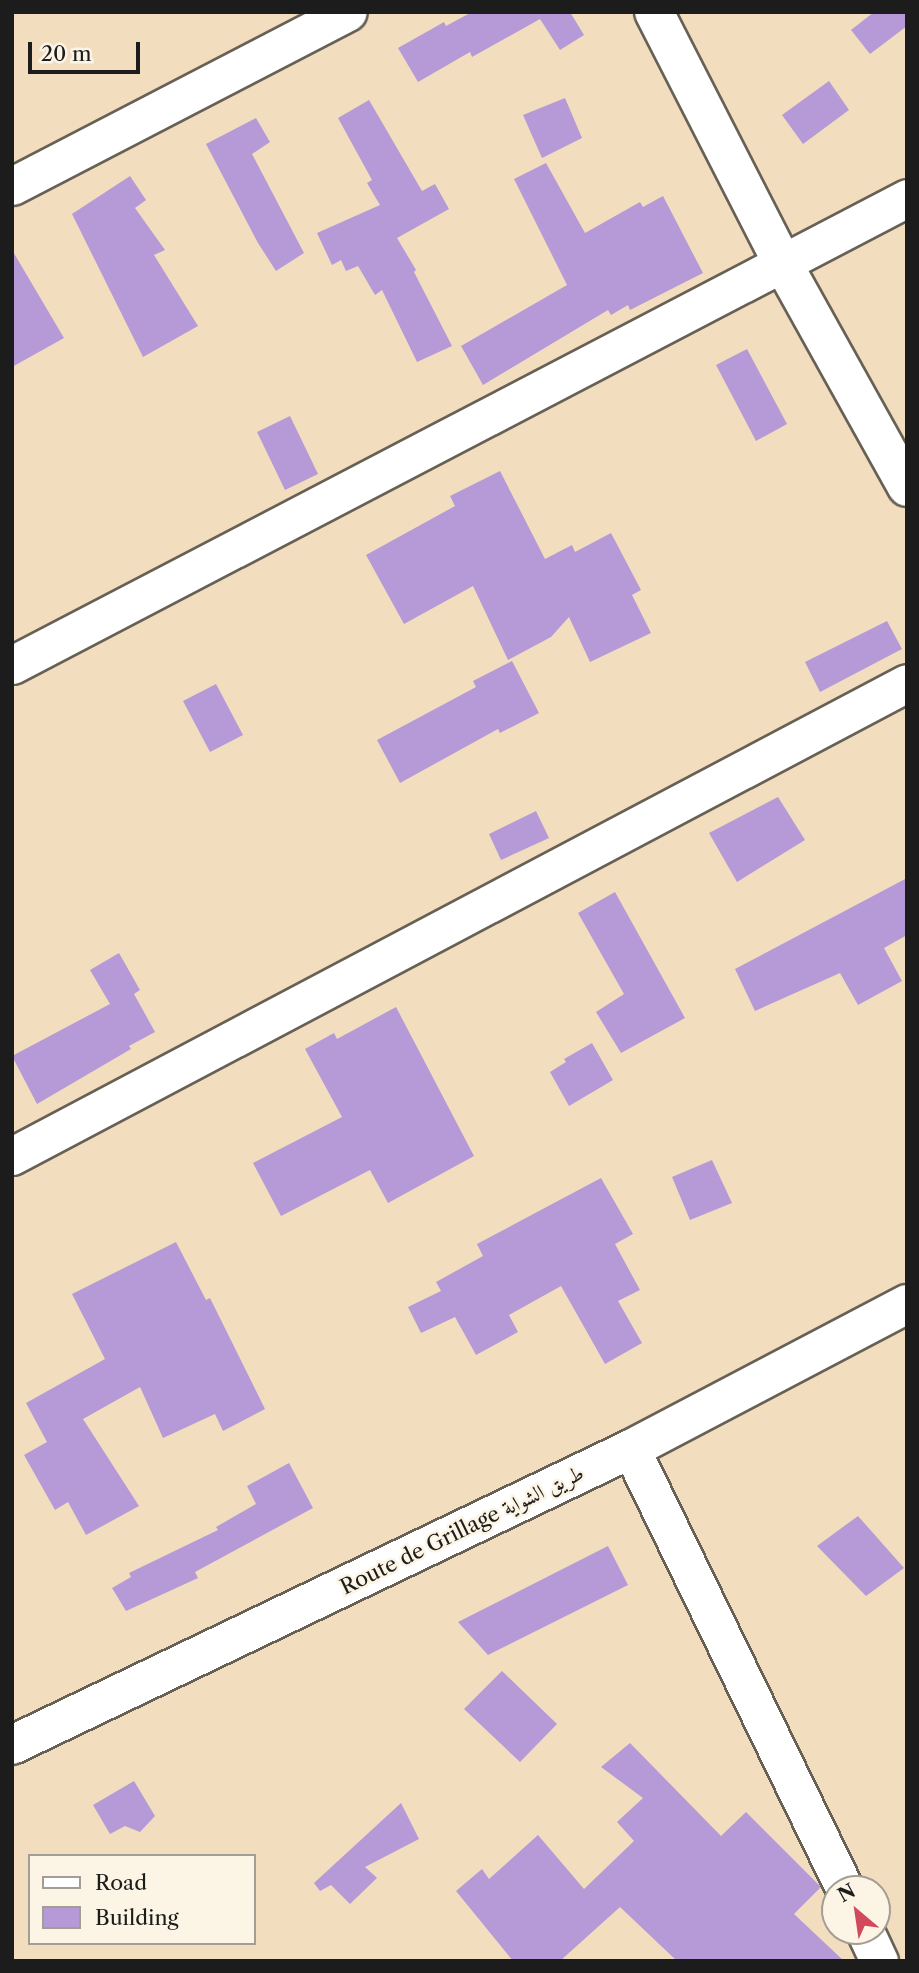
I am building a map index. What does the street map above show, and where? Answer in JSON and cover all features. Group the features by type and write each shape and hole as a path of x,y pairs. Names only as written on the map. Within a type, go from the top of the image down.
{"street":[{"path":"12,186 348,12"},
{"path":"654,12 783,264 907,487"},
{"path":"12,665 907,198"},
{"path":"12,1156 907,683"},
{"name":"Route de Grillage طريق الشواية","path":"12,1745 631,1449 907,1304"},
{"path":"631,1449 838,1875"},
{"path":"872,1945 880,1961"}],"building":[{"path":"472,12 570,12 584,35 560,50 540,19 472,57 470,52 418,82 398,48 444,22 446,26"},
{"path":"874,12 907,12 907,26 870,54 851,30"},
{"path":"829,81 849,110 803,144 782,115"},
{"path":"565,98 582,138 542,158 523,115"},
{"path":"369,100 422,191 435,184 449,209 397,238 416,270 414,272 452,346 417,362 382,290 375,295 358,266 346,271 341,260 332,265 317,233 380,205 367,183 372,180 338,118"},
{"path":"256,118 270,142 252,154 304,253 276,271 258,243 206,144"},
{"path":"546,163 585,233 640,202 643,207 663,196 703,273 630,310 628,305 611,315 608,310 483,385 461,346 567,285 514,179"},
{"path":"130,176 146,200 135,208 165,250 154,255 198,326 143,357 72,214"},
{"path":"12,250 64,338 12,367"},
{"path":"747,349 787,424 756,441 716,365"},
{"path":"290,416 318,474 285,490 257,432"},
{"path":"500,471 545,559 572,545 575,552 611,533 641,590 632,595 651,633 590,662 569,617 551,637 508,660 473,586 404,624 366,555 455,506 450,496"},
{"path":"887,621 902,649 820,692 805,662"},
{"path":"512,661 539,713 500,733 498,729 400,783 377,740 476,687 473,681"},
{"path":"216,684 243,735 210,752 183,701"},
{"path":"778,797 805,840 737,882 709,833"},
{"path":"536,811 549,838 501,860 489,834"},
{"path":"907,878 907,935 884,948 902,981 858,1005 840,973 755,1011 735,969"},
{"path":"615,892 685,1018 621,1053 596,1012 624,994 578,913"},
{"path":"119,953 140,990 134,994 155,1032 37,1104 12,1056 110,1004 90,970"},
{"path":"396,1007 474,1156 388,1203 370,1170 281,1216 253,1163 342,1117 305,1049 334,1033 337,1039"},
{"path":"592,1043 613,1080 569,1106 550,1072 566,1062 564,1059"},
{"path":"712,1160 732,1203 690,1220 672,1177"},
{"path":"601,1178 633,1234 615,1244 640,1290 618,1301 642,1343 605,1364 561,1286 509,1315 518,1332 476,1355 455,1317 421,1333 408,1307 441,1291 436,1282 483,1256 477,1244"},
{"path":"176,1242 206,1300 210,1298 265,1409 223,1431 215,1414 163,1438 140,1387 83,1419 139,1506 86,1535 68,1502 55,1510 24,1455 47,1442 26,1403 105,1359 72,1294"},
{"path":"289,1463 313,1508 195,1572 198,1578 126,1611 112,1588 131,1577 129,1573 218,1530 216,1527 256,1504 247,1486"},
{"path":"858,1516 904,1568 866,1596 817,1546"},
{"path":"608,1546 628,1585 488,1655 458,1622"},
{"path":"502,1671 557,1724 520,1762 464,1709"},
{"path":"630,1743 721,1836 746,1812 821,1887 794,1914 821,1939 821,1945 827,1945 844,1961 677,1961 620,1907 560,1961 513,1961 456,1891 482,1869 489,1879 538,1835 584,1889 634,1841 617,1822 643,1798 601,1767"},
{"path":"134,1781 155,1816 140,1832 125,1826 110,1834 93,1805"},
{"path":"401,1803 419,1839 365,1867 377,1878 350,1904 331,1885 320,1891 314,1883"}]}
